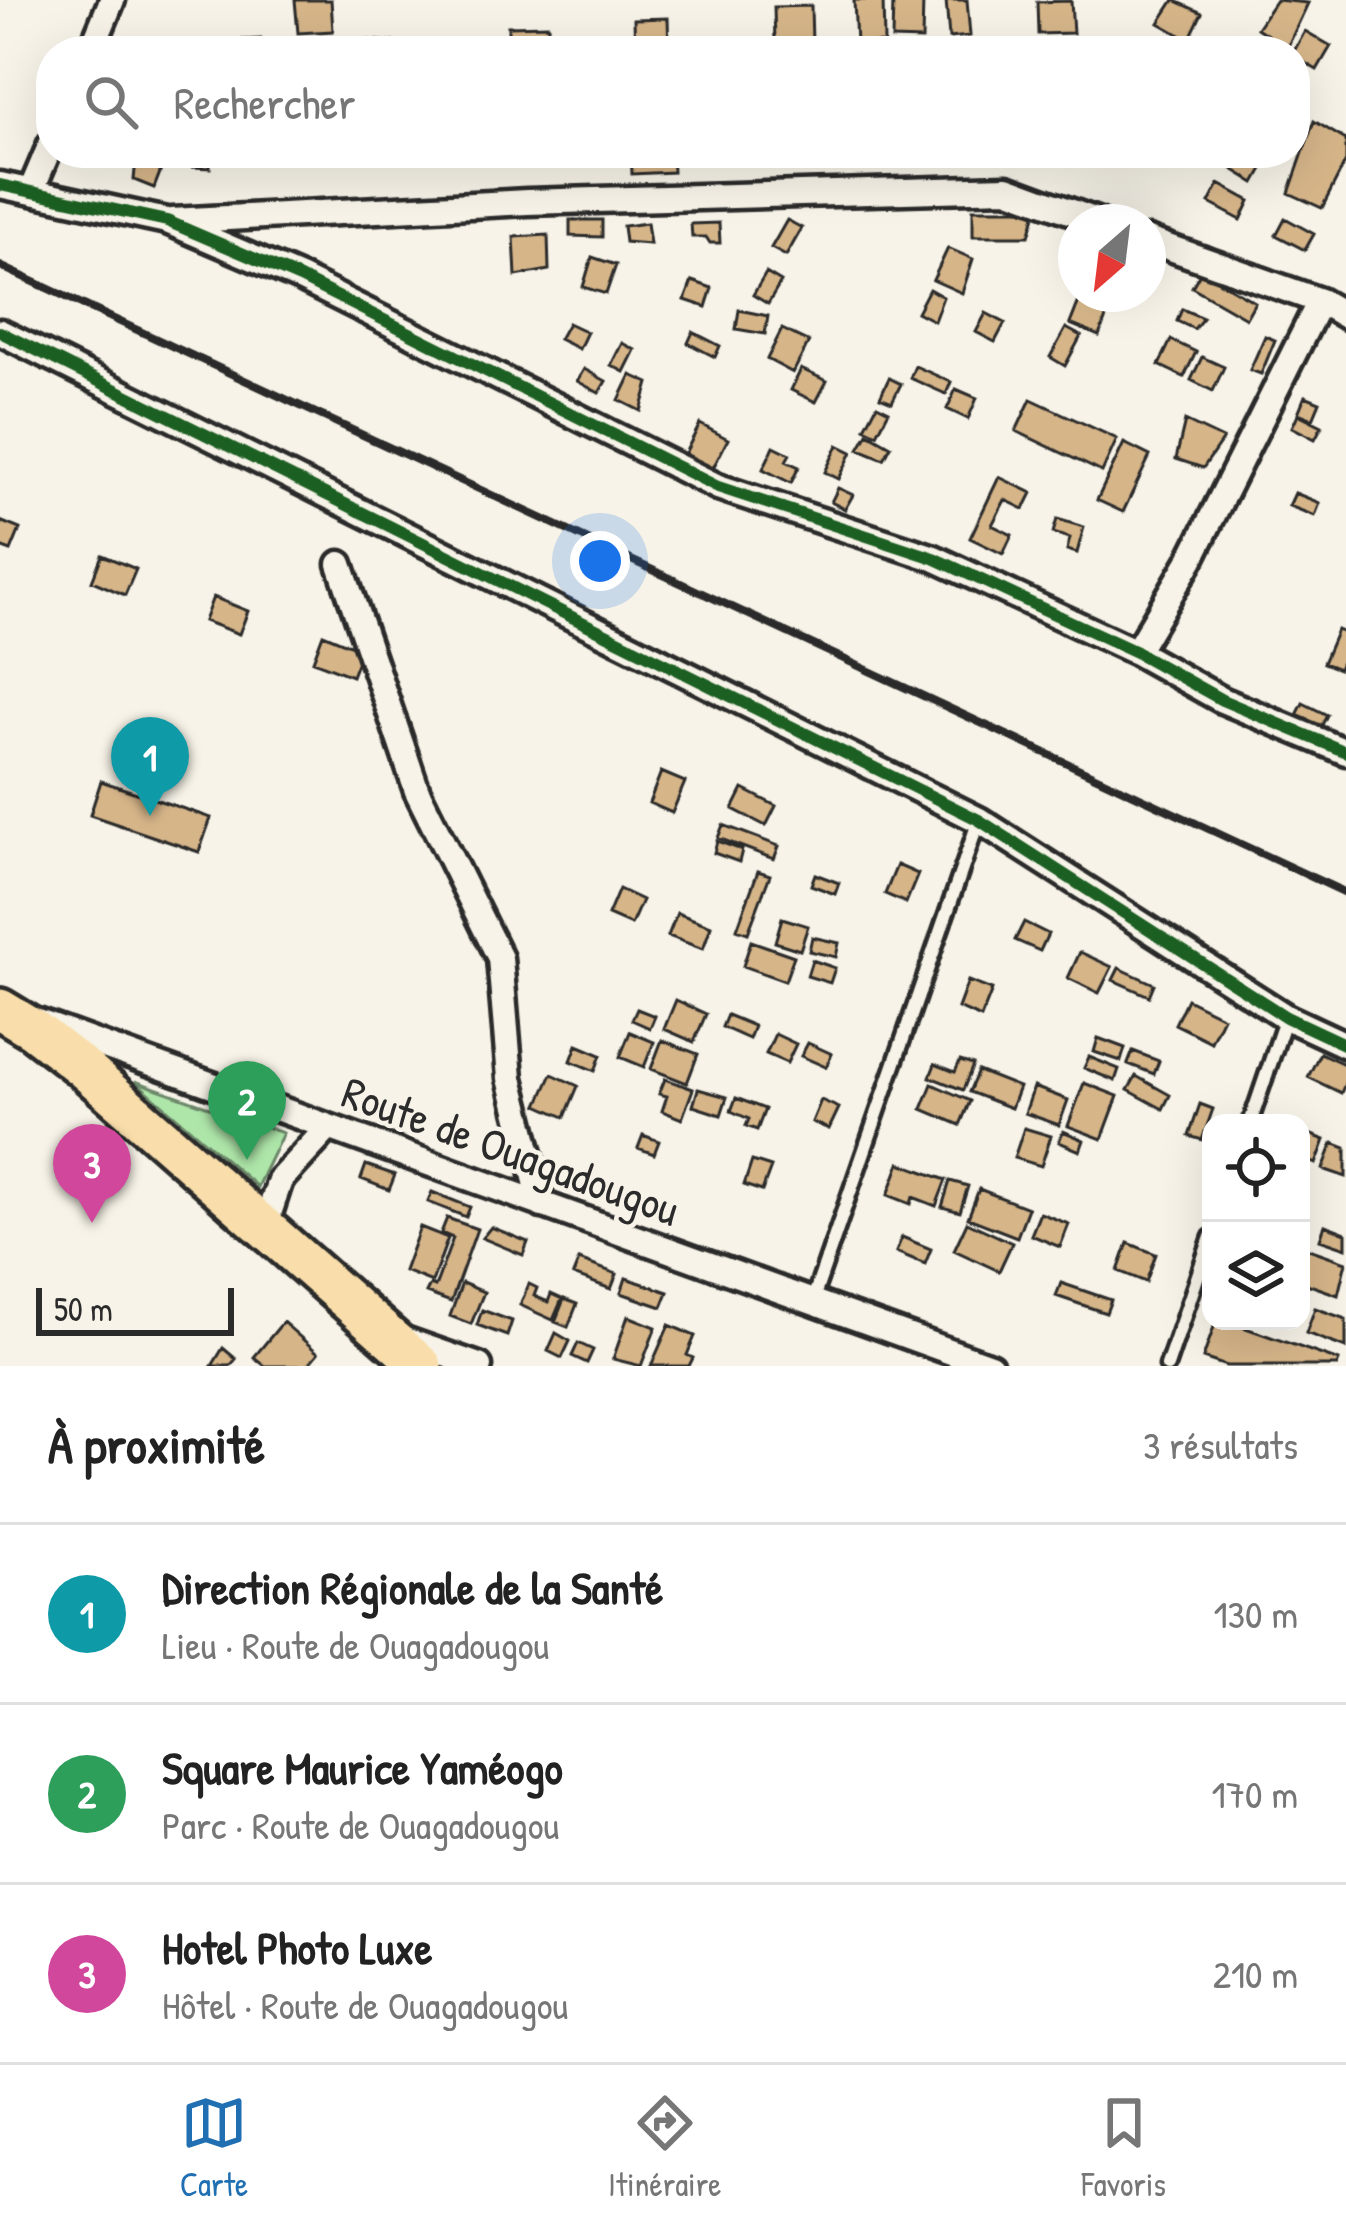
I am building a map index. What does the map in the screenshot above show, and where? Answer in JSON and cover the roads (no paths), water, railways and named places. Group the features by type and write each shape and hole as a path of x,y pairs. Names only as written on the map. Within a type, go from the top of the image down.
{"main road":[{"path":"2,1010 82,1067 422,1366"}],"street":[{"path":"97,36 112,0"},
{"path":"31,191 41,168"},
{"path":"0,184 167,221 300,278 718,487 934,558 1136,652 1222,700 1346,752"},
{"path":"167,221 527,202 1007,188 1058,207"},
{"path":"1166,246 1321,301 1346,316"},
{"path":"1136,652 1191,559 1321,301"},
{"path":"0,332 979,820 1286,1017 1346,1045"},
{"path":"340,564 417,791 500,958 510,1078 542,1205"},
{"name":"Route de Ouagadougou","path":"2,1010 989,1366"},
{"path":"265,1226 280,1180 328,1129"},
{"path":"386,1334 479,1366"}],"lane":[{"path":"812,1303 979,820"},
{"path":"1253,1114 1286,1017"},
{"path":"1167,1366 1202,1263"}],"railway":[{"path":"0,266 1346,893"}],"place":[{"name":"Direction Régionale de la Santé","path":"150,816"},
{"name":"Square Maurice Yaméogo","path":"247,1160"},
{"name":"Hotel Photo Luxe","path":"92,1223"}]}
